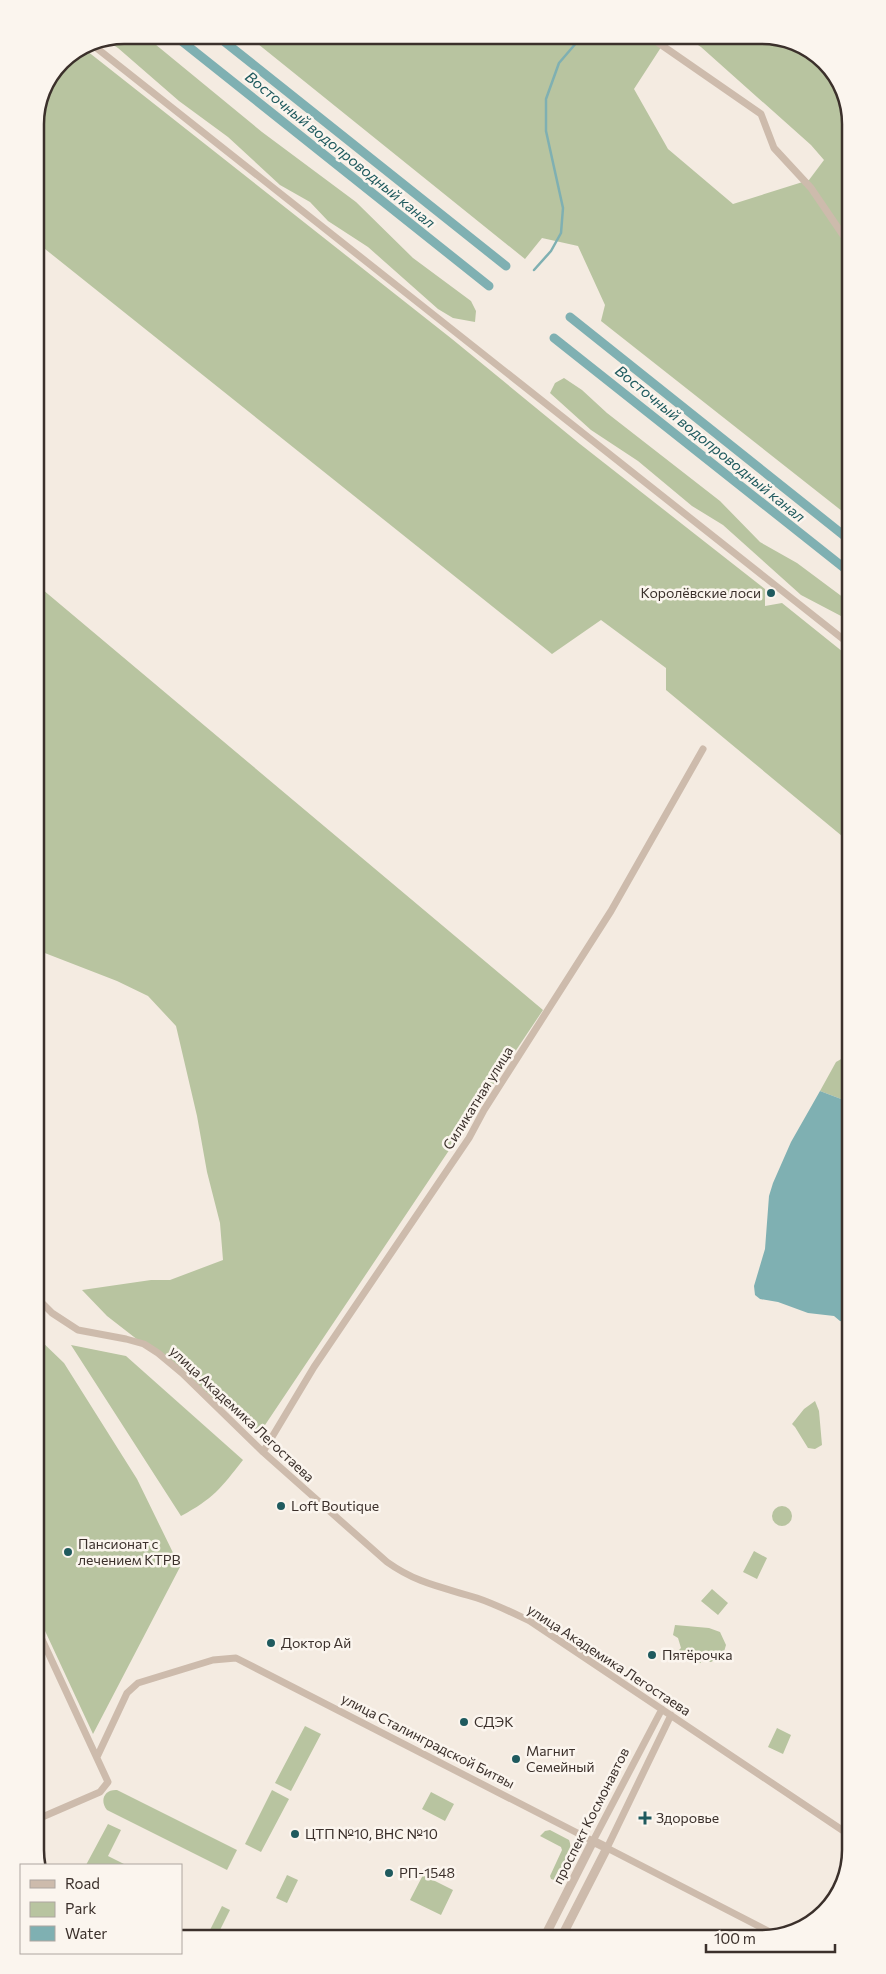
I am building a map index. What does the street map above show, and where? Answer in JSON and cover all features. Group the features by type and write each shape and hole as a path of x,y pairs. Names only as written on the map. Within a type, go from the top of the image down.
{"street":[{"path":"661,44 762,114 774,148 811,188 842,234"},
{"path":"97,48 842,639"},
{"name":"Силикатная улица","path":"263,1452 314,1367 469,1138 484,1110 543,1020 611,911 703,749"},
{"name":"улица Академика Легостаева","path":"44,1305 52,1313 78,1330 144,1344 158,1353 182,1373 263,1452 403,1574 439,1588 495,1604 530,1621 842,1830"},
{"path":"44,1644 108,1782 100,1792 44,1816"},
{"name":"улица Сталинградской Битвы","path":"97,1757 127,1693 138,1683 213,1660 236,1658 766,1930"},
{"name":"проспект Космонавтов","path":"548,1930 662,1709"},
{"name":"проспект Космонавтов","path":"565,1930 671,1715"}],"green space":[{"path":"112,44 155,44 262,132 356,202 413,258 471,301 476,311 475,322 453,318 438,309 368,247 328,221 310,202 280,185 228,137 179,101"},
{"path":"258,44 663,44 634,89 668,149 733,204 809,180 824,160 811,145 696,44 768,44 783,46 811,60 829,79 838,98 842,113 842,511 601,321 605,305 578,246 542,238 525,259"},
{"path":"88,52 765,589 765,606 782,603 842,651 842,836 666,690 666,668 601,620 552,654 44,248 44,118 46,103 60,75 71,64"},
{"path":"564,378 582,390 607,413 720,501 760,542 797,563 842,597 842,617 801,595 723,525 692,506 638,461 591,430 550,393 555,383"},
{"path":"44,591 543,1010 259,1434 107,1316 82,1290 151,1280 170,1280 223,1260 220,1223 207,1172 197,1116 176,1026 148,996 117,981 44,953"},
{"path":"842,1059 842,1099 820,1091 836,1062"},
{"path":"44,1344 64,1363 137,1479 180,1567 93,1734 44,1629"},
{"path":"71,1345 126,1356 243,1460 216,1492 181,1516"},
{"path":"815,1401 819,1411 822,1445 815,1449 808,1448 792,1424 804,1409"},
{"path":"778,1506 786,1506 792,1512 792,1520 786,1526 778,1526 772,1520 772,1512"},
{"path":"754,1551 767,1558 757,1579 743,1572"},
{"path":"712,1589 728,1603 718,1615 701,1601"},
{"path":"675,1625 709,1628 720,1632 726,1645 723,1655 711,1662 701,1661 701,1663 687,1658 679,1650 681,1648 678,1638 673,1635"},
{"path":"305,1726 321,1734 291,1791 275,1783"},
{"path":"777,1728 791,1735 783,1754 768,1747"},
{"path":"117,1790 237,1850 227,1870 107,1810 103,1799 106,1793"},
{"path":"272,1790 289,1799 261,1852 245,1844"},
{"path":"431,1792 454,1804 445,1821 422,1809"},
{"path":"108,1824 121,1830 108,1856 124,1864 87,1864"},
{"path":"550,1830 569,1840 570,1845 568,1862 557,1881 551,1879 550,1876 562,1850 561,1847 540,1836 545,1831"},
{"path":"287,1875 298,1880 287,1903 276,1898"},
{"path":"423,1875 453,1890 441,1915 410,1900"},
{"path":"222,1906 230,1910 220,1930 210,1930"}],"water":[{"path":"820,1091 842,1099 842,1321 834,1316 808,1313 778,1302 760,1299 755,1295 754,1286 765,1249 769,1196 791,1142"}],"waterway":[{"name":"Восточный водопроводный канал","path":"185,44 489,286"},
{"name":"Восточный водопроводный канал","path":"227,44 506,266"},
{"path":"534,270 551,251 561,233 563,208 546,131 546,99 559,63 575,44"},
{"name":"Восточный водопроводный канал","path":"570,317 842,534"},
{"name":"Восточный водопроводный канал","path":"554,338 842,566"}],"place":[{"name":"Королёвские лоси","path":"771,593"},
{"name":"Loft Boutique","path":"281,1506"},
{"name":"Пансионат с лечением КТРВ","path":"68,1552"},
{"name":"Доктор Ай","path":"271,1643"},
{"name":"Пятёрочка","path":"652,1655"},
{"name":"СДЭК","path":"464,1722"},
{"name":"Магнит Семейный","path":"516,1759"},
{"name":"Здоровье","path":"645,1818"},
{"name":"ЦТП №10, ВНС №10","path":"295,1834"},
{"name":"РП-1548","path":"389,1873"}]}
